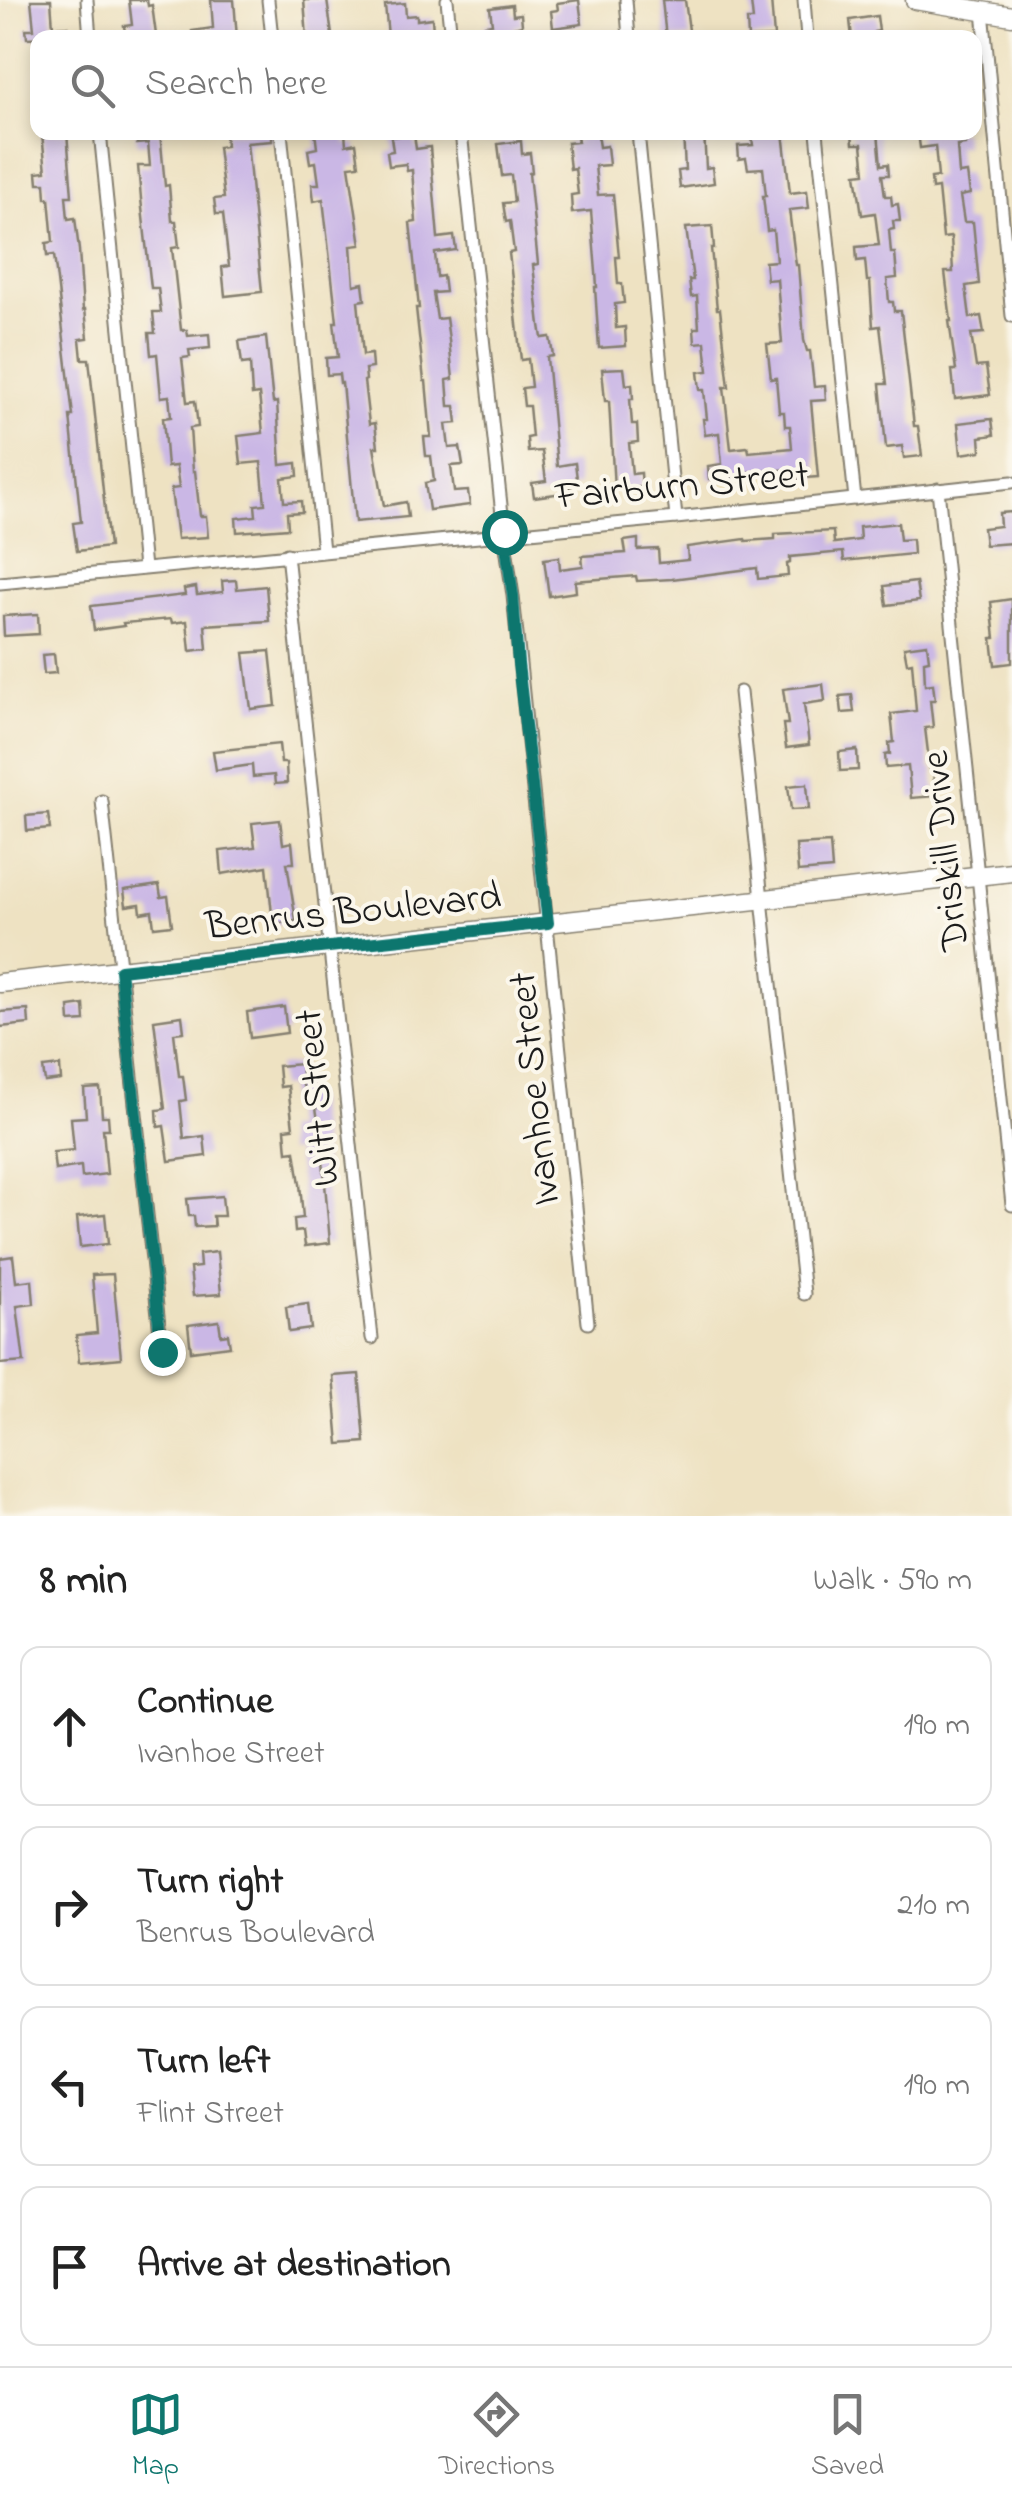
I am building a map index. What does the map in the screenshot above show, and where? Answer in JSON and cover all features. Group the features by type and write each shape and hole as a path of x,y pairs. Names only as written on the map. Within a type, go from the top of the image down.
{"street":[{"path":"86,0 89,30"},
{"path":"268,0 271,30"},
{"path":"447,0 450,30"},
{"path":"626,0 628,30"},
{"path":"804,0 807,30"},
{"path":"915,0 1012,16"},
{"path":"983,11 1012,316"},
{"path":"101,140 144,568"},
{"path":"282,140 323,551"},
{"name":"Ivanhoe Street","path":"463,140 588,1323"},
{"path":"639,140 676,518"},
{"path":"818,140 855,499"},
{"name":"Fairburn Street","path":"0,583 1012,482"},
{"name":"Driskill Drive","path":"938,489 1012,1205"},
{"name":"Witt Street","path":"287,554 372,1338"},
{"path":"740,692 804,1294"},
{"path":"102,800 162,1352"},
{"name":"Benrus Boulevard","path":"0,983 1012,872"}],"building":[{"path":"31,0 51,0 53,27 68,26 68,30 30,30 27,38 26,29 34,29"},
{"path":"129,0 147,0 148,6 152,5 155,30 125,30 124,26 132,25"},
{"path":"211,0 234,0 236,30 199,30 213,28"},
{"path":"304,0 327,0 331,30 306,30"},
{"path":"579,0 582,24 553,28 551,11 558,10 557,3"},
{"path":"662,0 685,0 689,30 665,30"},
{"path":"771,0 773,30 748,30 747,20 753,20 751,2"},
{"path":"405,3 406,16 417,15 417,20 432,18 433,30 387,30 385,5"},
{"path":"512,5 513,15 521,14 522,25 514,30 486,30 485,25 492,24 490,8"},
{"path":"877,16 879,30 851,30 850,20"},
{"path":"43,140 68,140 72,196 66,196 68,219 75,218 88,338 80,339 82,359 89,359 109,547 77,551 73,523 81,522 73,416 54,255 47,256 46,243 53,242 49,198 45,183 38,183 37,172 46,171"},
{"path":"137,140 161,140 165,186 169,185 179,247 172,248 181,330 187,330 188,336 209,334 210,348 189,350 190,357 182,358 187,402 195,401 198,427 190,428 193,471 200,516 206,516 208,537 177,539 171,489 179,488 176,466 167,467 163,418 171,417 169,396 161,397 157,354 151,355 149,333 155,333 153,312 161,312 158,288 151,288 138,166 150,166 148,143 137,144"},
{"path":"226,140 272,140 247,143 262,292 225,296 222,267 229,266 223,214 216,214 214,199 224,198 218,147 226,146"},
{"path":"316,140 356,143 359,165 349,166 361,245 351,246 354,285 363,283 365,300 358,301 363,355 371,354 372,368 365,369 364,381 369,424 375,423 378,447 374,447 384,506 406,502 408,517 355,522 342,383 339,374 327,375 326,358 338,357 337,322 323,199 314,201 312,184 319,184 316,162 310,163 308,150 317,148"},
{"path":"391,140 415,140 416,149 430,147 438,238 454,236 456,250 435,253 437,277 443,276 445,292 433,293 437,319 446,318 449,340 453,379 447,380 449,406 455,406 457,423 446,424 449,448 460,447 463,465 451,466 454,492 468,491 470,505 429,510 425,483 434,481 424,437 431,437 416,308 410,223 416,222 412,170 407,171 406,164 389,166 387,152 393,151"},
{"path":"598,140 599,147 607,146 609,165 595,166 598,195 613,194 618,284 622,284 624,303 615,304 616,328 625,327 626,346 599,348 591,211 572,213 571,195 578,194 567,143"},
{"path":"683,140 704,140 706,168 712,167 714,183 680,188 678,171 685,170"},
{"path":"752,140 784,140 790,193 807,191 809,208 789,210 804,340 810,351 814,387 825,386 826,400 811,401 818,477 792,479 792,469 709,479 708,466 722,464 719,433 705,435 704,390 700,390 698,372 708,371 705,342 695,343 694,328 699,328 697,296 691,297 689,280 693,280 686,228 712,226 717,309 729,387 724,387 731,449 748,447 749,452 792,448 790,426 785,426 784,412 779,412 776,378 771,379 767,344 782,343 777,279 767,280 765,262 776,261 773,230 767,231 763,168 748,169 746,158 739,159 738,146 753,145"},
{"path":"853,140 879,140 881,165 888,164 889,175 882,175 885,196 891,196 892,205 898,204 900,221 893,221 894,229 889,230 897,278 887,279 889,302 893,302 894,311 901,311 914,426 918,426 922,456 904,458 902,446 886,448 880,384 887,384 880,326 873,327 870,281 865,260 857,261 856,247 879,245 875,213 862,215 856,174 865,173 862,144 853,144"},
{"path":"919,140 964,140 965,145 957,146 959,174 967,173 970,194 960,196 964,222 973,222 979,284 966,286 970,318 981,316 984,333 971,334 976,367 986,366 990,395 955,399 952,370 956,370 945,272 953,272 951,237 943,238 938,188 932,189 931,178 938,177 935,146 920,148"},
{"path":"521,141 522,154 530,153 532,172 529,173 538,264 533,265 540,325 542,338 550,337 553,356 547,357 557,466 575,463 578,486 569,487 570,492 534,497 532,483 546,481 542,451 528,452 527,438 532,437 529,406 524,406 522,388 531,387 528,359 521,360 509,253 514,252 503,203 514,202 511,175 502,176 498,144"},
{"path":"266,337 273,403 277,402 281,465 297,463 298,476 282,478 284,502 301,501 302,512 287,513 288,528 237,532 236,518 256,516 255,505 265,504 261,462 241,464 238,436 263,433 259,394 252,395 250,363 242,364 239,341"},
{"path":"624,368 626,385 632,384 632,424 637,424 638,442 629,443 632,474 641,473 642,487 614,489 609,401 605,401 602,369"},
{"path":"992,419 994,435 980,437 981,451 961,454 958,423"},
{"path":"1012,512 1012,543 985,545 983,528 1000,526 999,513"},
{"path":"898,523 900,540 912,539 913,554 844,561 843,552 790,557 788,576 758,579 757,568 672,579 637,581 636,576 575,581 576,592 549,596 544,559 559,557 560,569 583,566 582,556 626,553 624,541 638,539 638,550 658,549 659,563 688,560 687,547 775,539 775,534 833,531 834,543 860,540 859,527"},
{"path":"236,580 237,589 266,586 269,621 205,625 207,649 190,651 187,621 123,623 124,626 94,630 91,606 185,595 184,589 196,587 197,595 223,592 222,581"},
{"path":"916,582 919,601 887,605 884,586"},
{"path":"1012,599 1012,663 995,665 991,602"},
{"path":"38,614 39,634 4,636 3,616"},
{"path":"927,644 925,685 933,684 935,700 930,700 933,727 925,728 935,796 911,798 908,766 886,768 885,755 890,754 889,743 894,742 891,714 916,711 912,662 907,663 904,647"},
{"path":"270,651 276,706 251,709 244,653"},
{"path":"54,654 56,673 44,674 42,655"},
{"path":"823,684 825,701 804,704 809,745 786,748 783,724 788,724 783,689"},
{"path":"852,695 854,712 842,713 840,696"},
{"path":"279,744 281,763 286,763 287,783 275,784 274,775 253,777 252,765 216,770 213,751"},
{"path":"857,750 858,770 840,771 839,752"},
{"path":"807,784 809,809 791,810 788,786"},
{"path":"48,814 50,829 27,831 26,816"},
{"path":"280,820 283,844 292,842 294,863 287,863 296,921 273,924 267,866 222,874 220,851 255,847 252,823"},
{"path":"830,843 832,869 798,872 796,845"},
{"path":"159,885 161,897 168,896 172,925 154,927 152,911 141,913 140,904 126,906 124,890"},
{"path":"84,1005 85,1021 70,1022 69,1007"},
{"path":"284,1007 287,1033 250,1038 247,1012"},
{"path":"28,1010 29,1024 0,1027 0,1012"},
{"path":"182,1016 184,1032 174,1033 186,1100 180,1101 184,1139 204,1136 206,1156 169,1161 164,1126 158,1127 157,1110 165,1109 154,1020"},
{"path":"301,1064 304,1095 314,1094 330,1243 305,1246 303,1231 295,1232 294,1219 303,1218 300,1184 295,1151 287,1152 285,1129 293,1128 288,1086 280,1087 278,1066"},
{"path":"60,1066 61,1080 45,1082 43,1068"},
{"path":"100,1088 102,1116 108,1116 109,1129 103,1129 107,1174 82,1177 81,1166 55,1170 53,1152 74,1150 71,1118 86,1117 84,1089"},
{"path":"222,1196 224,1216 213,1216 214,1226 195,1227 187,1199"},
{"path":"105,1214 108,1244 80,1247 77,1217"},
{"path":"217,1252 221,1294 193,1296 190,1268 200,1267 199,1254"},
{"path":"13,1256 16,1282 32,1280 34,1304 17,1306 24,1362 0,1364 0,1258"},
{"path":"113,1274 121,1358 79,1362 76,1335 97,1333 92,1275"},
{"path":"308,1304 311,1329 289,1332 286,1307"},
{"path":"219,1321 221,1335 228,1334 230,1346 191,1351 188,1325"},
{"path":"359,1374 365,1442 339,1444 333,1376"}],"route":[{"path":"162,1352 120,970 548,923 504,532"}]}
